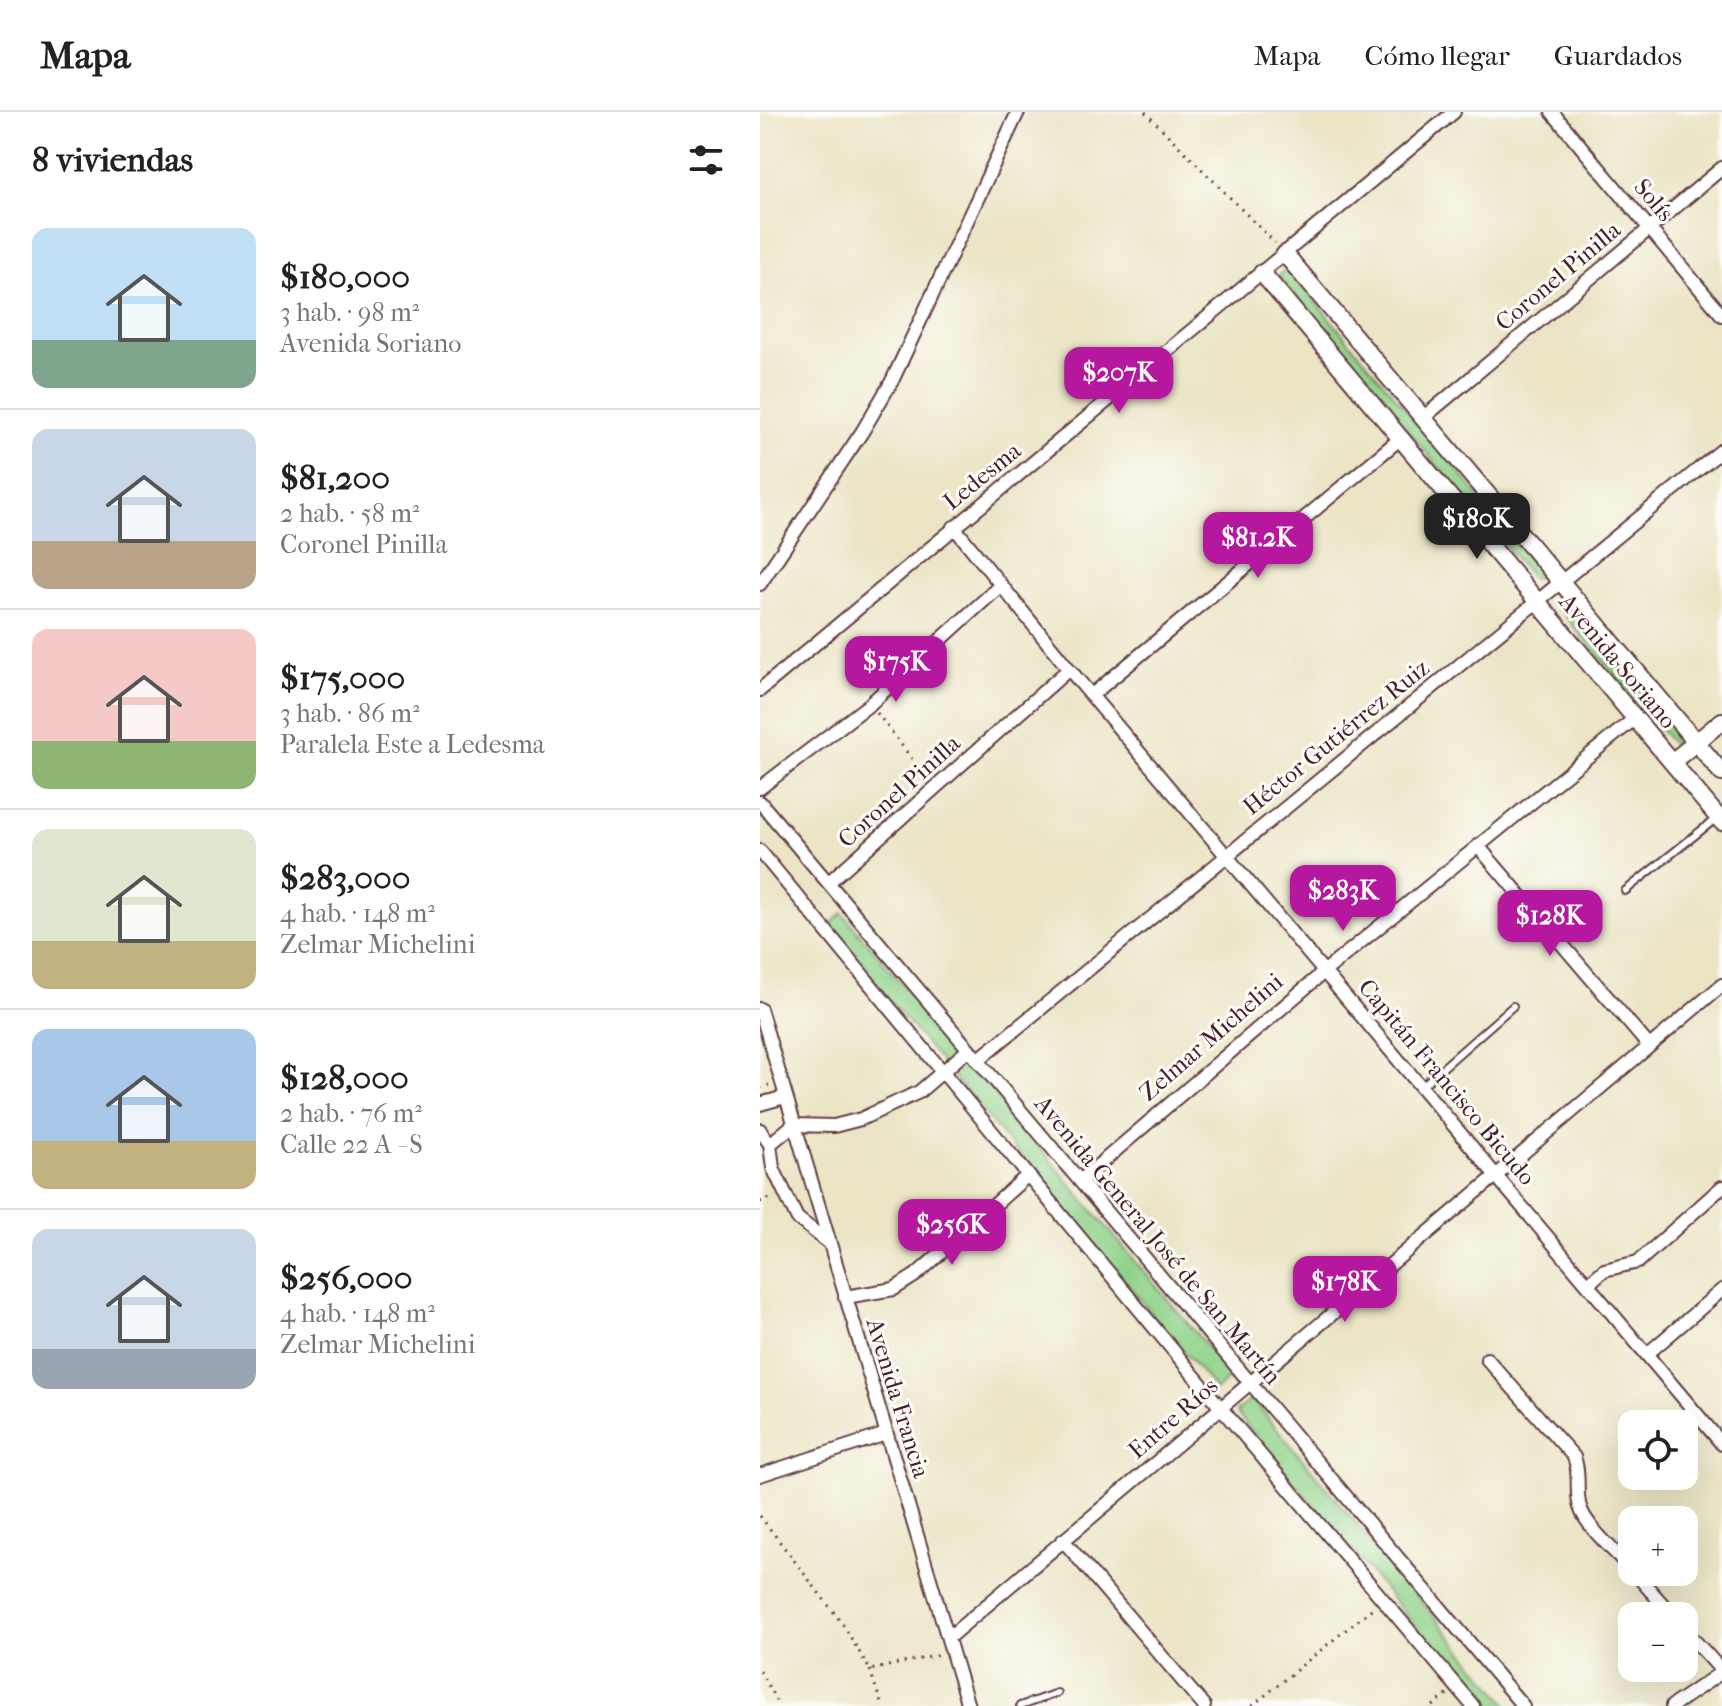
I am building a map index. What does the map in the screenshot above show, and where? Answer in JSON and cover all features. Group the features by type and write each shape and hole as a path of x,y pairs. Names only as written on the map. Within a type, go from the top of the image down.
{"street":[{"path":"761,584 862,432 892,381 1018,112"},
{"name":"Ledesma","path":"760,690 1454,112"},
{"name":"Solís","path":"1552,112 1722,315"},
{"name":"Coronel Pinilla","path":"1423,418 1722,168"},
{"name":"Avenida Soriano","path":"1285,254 1722,773"},
{"name":"Avenida Soriano","path":"1262,273 1720,820"},
{"path":"1093,694 1401,438"},
{"name":"Héctor Gutiérrez Ruiz","path":"793,1125 834,1126 861,1119 919,1092 974,1054 1226,855 1722,450"},
{"name":"Capitán Francisco Bicudo","path":"954,527 1069,669 1722,1444"},
{"path":"760,788 870,704 1001,585"},
{"name":"Coronel Pinilla","path":"829,882 1069,669"},
{"name":"Zelmar Michelini","path":"1080,1181 1325,971 1634,719"},
{"path":"1672,762 1722,721"},
{"name":"Avenida General José de San Martín","path":"760,802 1523,1706"},
{"path":"1478,846 1649,1046"},
{"path":"760,851 1220,1407 1473,1706"},
{"name":"Entre Ríos","path":"948,1638 1722,985"},
{"name":"Avenida Francia","path":"760,1009 968,1706"},
{"path":"760,1104 785,1097"},
{"path":"770,1144 793,1125"},
{"path":"760,1130 770,1144 773,1168 797,1218 828,1242"},
{"path":"845,1297 894,1289 916,1275 1028,1175"},
{"path":"1588,1284 1604,1270 1638,1262 1722,1187"},
{"path":"1647,1354 1722,1290"},
{"path":"1487,1359 1574,1457 1579,1469 1579,1505 1587,1520 1618,1554"},
{"path":"760,1475 886,1434"},
{"path":"1063,1540 1204,1706"},
{"path":"1646,1586 1661,1602"},
{"path":"1672,1706 1722,1672 1698,1645"}],"lane":[{"path":"1625,891 1720,820"},
{"path":"1422,1086 1513,1006"},
{"path":"1020,1706 1057,1693"}],"path":[{"path":"1145,112 1285,254"},
{"path":"870,704 935,789"},
{"path":"760,1088 773,1084"},
{"path":"760,1516 842,1623 870,1670 882,1706"},
{"path":"1252,1706 1383,1599"},
{"path":"870,1670 952,1652"},
{"path":"760,1671 779,1706"},
{"path":"1433,1706 1457,1686"}],"green space":[{"path":"1287,268 1543,572 1533,579 1278,276"},
{"path":"1563,596 1684,739 1675,747 1554,603"},
{"path":"842,913 1232,1376 1216,1390 828,927"},
{"path":"1252,1399 1509,1706 1482,1706 1236,1412"}]}
